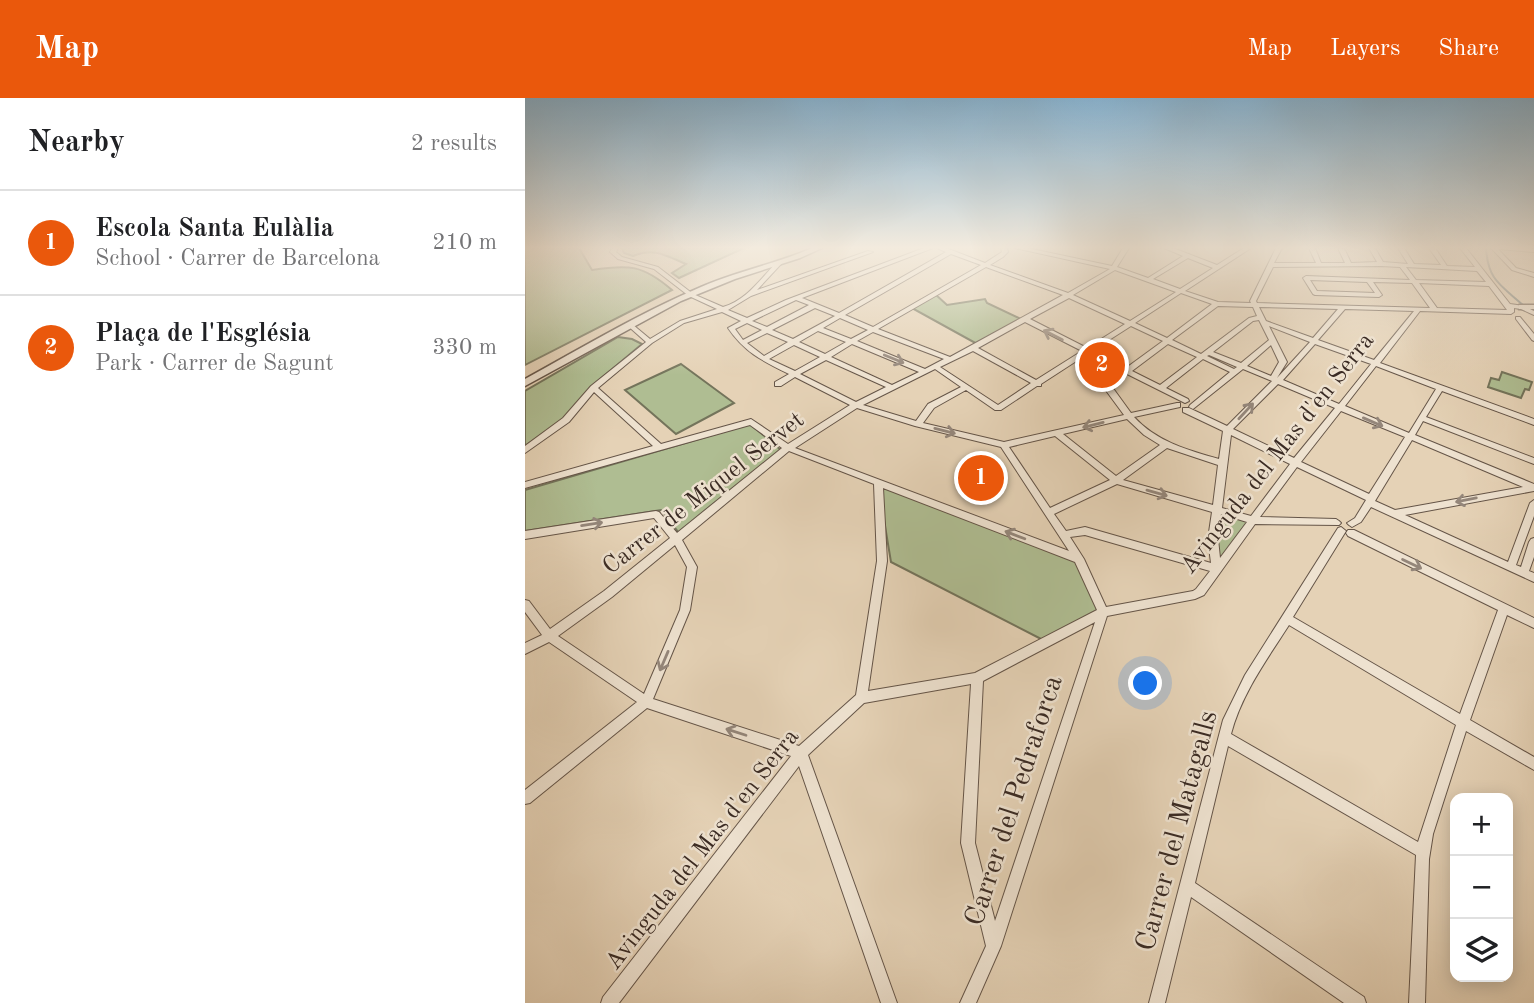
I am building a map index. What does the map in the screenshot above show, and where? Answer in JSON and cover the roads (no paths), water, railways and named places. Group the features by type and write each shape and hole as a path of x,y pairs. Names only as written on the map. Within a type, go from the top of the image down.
{"street":[{"path":"685,290 891,387"},
{"path":"525,383 630,325 702,290"},
{"path":"525,450 566,420 594,388 650,342 682,322 739,303 753,290"},
{"path":"749,295 762,290"},
{"path":"817,290 731,328 742,343 764,359 856,405 918,424 1004,445 1185,406 1239,370 1273,340"},
{"path":"764,359 882,290"},
{"path":"778,384 938,290"},
{"path":"1055,290 1239,370 1276,382 1534,488"},
{"name":"Carrer de Miquel Servet","path":"525,649 549,636 677,540 788,448 856,405 973,348 1076,290"},
{"path":"1175,290 1217,304 1255,306 1417,310 1534,307"},
{"path":"936,367 998,408 1183,290"},
{"path":"1258,290 1253,301 1283,362 1273,378 1276,382"},
{"path":"1313,290 1315,293 1380,295 1377,290"},
{"path":"1420,290 1435,310"},
{"path":"1494,290 1515,308 1533,318"},
{"path":"797,298 950,359"},
{"path":"1127,371 1217,304"},
{"path":"742,343 815,305"},
{"path":"1064,535 1085,531 1216,569 1213,540 1227,431 1343,308"},
{"path":"1515,308 1518,318 1534,339"},
{"name":"Avinguda del Mas d'en Serra","path":"609,1003 801,753 861,698 977,678 1103,612 1195,595 1295,463 1417,310"},
{"path":"1518,318 1533,318"},
{"path":"1024,319 1082,354 1127,371 1161,388 1227,431 1395,514 1529,575 1534,542"},
{"path":"1161,388 1251,319 1263,320 1534,422"},
{"path":"630,325 650,342"},
{"path":"818,328 924,371"},
{"path":"973,348 1038,384"},
{"path":"1082,354 1129,417 1164,446 1221,463"},
{"path":"918,424 931,406 967,387"},
{"name":"Carrer del Matagalls","path":"1157,1003 1229,720 1249,679 1345,527 1358,520 1441,387"},
{"path":"594,388 660,448"},
{"path":"1422,418 1534,461"},
{"path":"525,485 751,422 788,448 1079,559"},
{"path":"1058,433 1116,481 1252,520 1345,527 1534,623"},
{"path":"1004,445 1079,559 1103,612"},
{"path":"1048,513 1116,481 1164,446"},
{"path":"861,698 883,561 878,484"},
{"path":"1395,514 1534,488"},
{"path":"1511,567 1534,503"},
{"path":"525,535 656,514 677,540 692,567 685,610 646,702 525,798"},
{"path":"525,604 549,636 646,702 801,753 889,1003"},
{"path":"1417,1003 1426,834 1504,609"},
{"name":"Carrer del Pedraforca","path":"968,1003 994,946 1103,612"},
{"path":"1288,619 1534,764"},
{"path":"977,678 968,843 994,946"},
{"path":"1224,737 1423,852"},
{"path":"1187,886 1357,1003"}],"waterway":[{"path":"1506,290 1524,306"}],"place":[{"name":"Plaça de l'Església","path":"1102,365"},
{"name":"Escola Santa Eulàlia","path":"981,478"}]}
